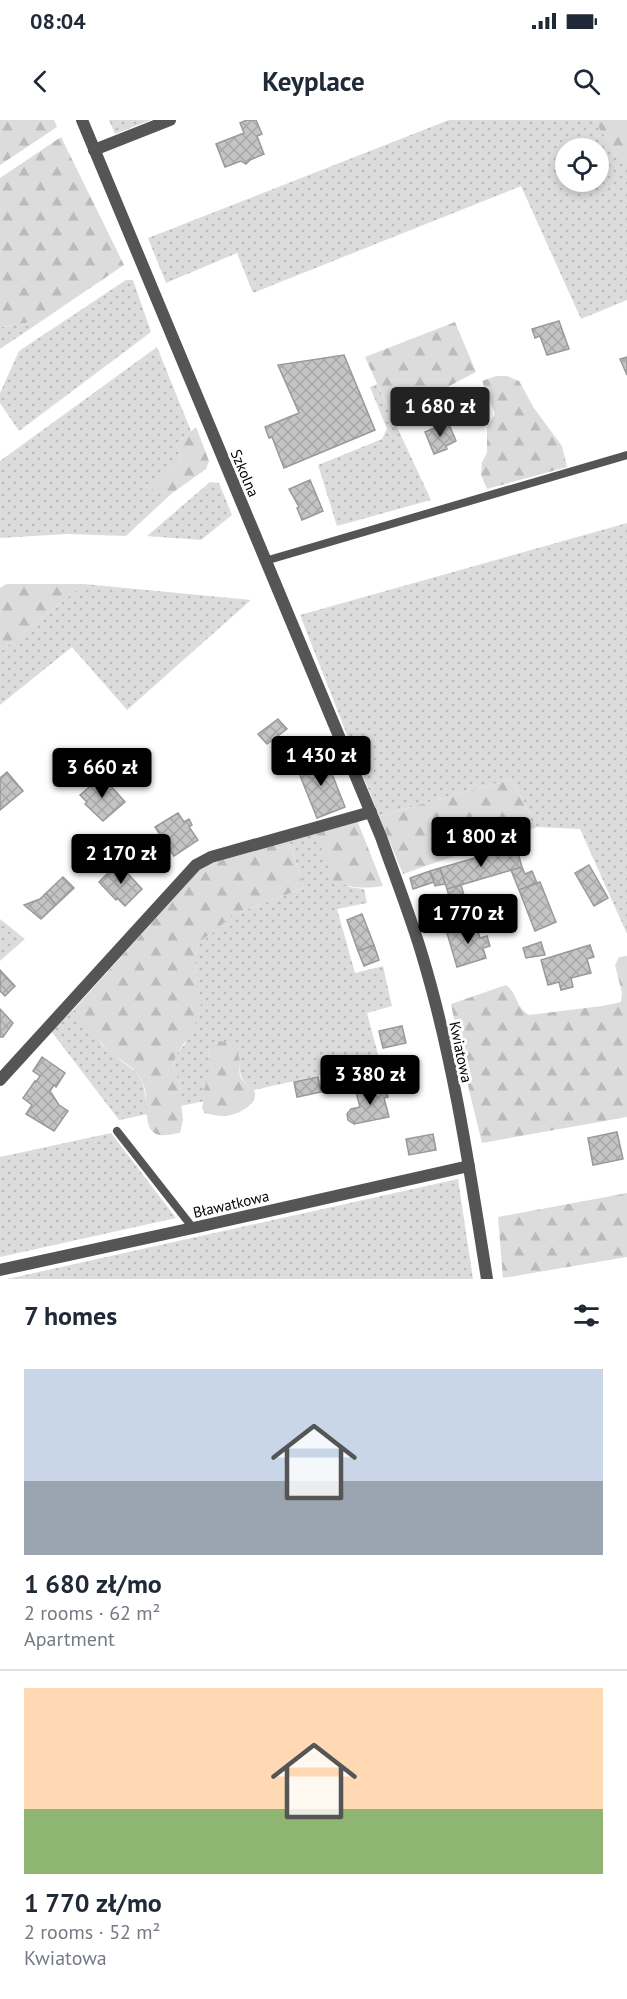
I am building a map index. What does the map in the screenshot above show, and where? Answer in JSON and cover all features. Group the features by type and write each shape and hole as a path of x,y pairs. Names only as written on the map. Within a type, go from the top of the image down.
{"street":[{"name":"Szkolna","path":"82,120 381,837"},
{"path":"94,150 170,120"},
{"path":"0,1080 196,865 211,857 371,812"},
{"name":"Kwiatowa","path":"381,837 429,977 469,1166 487,1279"},
{"name":"Bławatkowa","path":"0,1270 469,1166"}],"lane":[{"path":"265,561 627,455"},
{"path":"117,1131 193,1228"}],"green space":[{"path":"0,120 54,120 57,127 0,165"},
{"path":"109,120 151,120 115,134"},
{"path":"449,120 594,120 606,138 555,138 555,192 609,192 609,142 627,168 627,300 581,319 521,186 253,293 237,253 166,283 148,238"},
{"path":"594,120 627,120 627,168 609,143 609,138 606,138"},
{"path":"61,137 124,265 43,320 0,327 0,178"},
{"path":"126,280 133,280 151,332 19,431 0,403 0,393 19,351"},
{"path":"43,320 0,349 0,327"},
{"path":"455,322 476,372 392,416 365,357"},
{"path":"157,347 191,431 176,444 182,460 145,487 171,494 126,536 67,534 0,538 0,461"},
{"path":"496,376 507,376 519,381 534,408 562,446 567,467 487,489 481,475 482,462 487,453 487,427 495,414 482,381"},
{"path":"377,384 431,500 337,526 318,465 382,439 387,429 370,387"},
{"path":"196,427 209,461 206,469 171,494 144,487 182,460 176,444"},
{"path":"210,482 219,483 232,515 201,540 147,536"},
{"path":"627,523 627,934 580,829 537,827 512,779 379,816 300,615"},
{"path":"6,584 84,584 0,652 0,588"},
{"path":"84,584 251,600 127,710 72,647 0,705 0,652"},
{"path":"512,779 537,827 403,874 379,816"},
{"path":"357,820 383,886 358,887 333,881 316,832"},
{"path":"316,832 349,887 364,889 367,903 337,909 355,973 383,966 392,1006 367,1013 380,1062 254,1090 243,1079 240,1064 208,1051 210,1074 205,1101 180,1106 179,1084 173,1065 177,1053 185,1044 196,989 195,957 200,941 218,929 231,915 304,888 289,840"},
{"path":"289,840 304,888 231,915 218,929 200,941 195,957 196,989 202,1001 193,1031 177,1053 173,1065 179,1084 183,1120 180,1133 156,1134 148,1123 145,1089 140,1077 103,1045 74,1009 203,866"},
{"path":"0,919 25,939 0,961"},
{"path":"627,956 627,1117 482,1143 451,1004 506,985 513,992 521,1008 529,1015 621,1002 622,993 615,965 619,957"},
{"path":"74,1009 103,1046 137,1073 143,1083 148,1114 119,1120 51,1031"},
{"path":"214,1041 228,1043 235,1048 240,1062 241,1079 255,1093 248,1106 228,1116 204,1113 202,1107 210,1070 208,1051"},
{"path":"111,1133 176,1218 0,1257 0,1157"},
{"path":"458,1179 473,1279 7,1279"},
{"path":"627,1193 627,1257 503,1278 498,1217"}],"building":[{"path":"256,120 262,134 257,136 264,154 246,164 241,161 225,167 216,144 244,133 240,123"},
{"path":"559,321 569,349 547,355 540,336 535,338 532,329"},
{"path":"344,355 375,430 284,468 272,437 269,438 265,427 299,413 278,365"},
{"path":"627,357 627,375 620,359"},
{"path":"448,422 456,441 446,446 447,449 434,454 425,432"},
{"path":"310,480 323,511 302,520 297,508 299,507 289,489"},
{"path":"278,719 287,729 267,744 258,734"},
{"path":"325,756 345,807 317,818 297,768"},
{"path":"7,772 23,791 0,810 0,778"},
{"path":"102,776 125,802 103,821 85,804 87,802 80,795"},
{"path":"178,813 184,822 189,819 192,825 189,827 198,840 174,856 165,843 161,845 158,840 162,838 155,827"},
{"path":"102,840 110,848 98,859 91,851"},
{"path":"516,846 522,867 447,889 440,868"},
{"path":"118,863 142,889 125,906 99,882"},
{"path":"589,865 608,898 594,906 575,873"},
{"path":"522,867 525,874 532,871 537,883 519,890 511,870"},
{"path":"440,868 445,884 435,886 430,871"},
{"path":"430,871 434,882 413,889 410,878"},
{"path":"63,877 74,888 56,905 46,893"},
{"path":"540,882 556,922 535,931 519,890"},
{"path":"461,885 464,895 450,900 447,889"},
{"path":"46,893 56,905 41,919 24,905 40,899"},
{"path":"362,914 374,945 358,951 347,920"},
{"path":"476,924 480,938 487,936 490,946 483,948 486,958 457,967 447,933"},
{"path":"541,942 545,955 526,958 523,948"},
{"path":"374,945 379,960 364,966 358,951"},
{"path":"590,945 594,957 587,959 591,973 571,978 573,987 561,990 559,982 548,985 541,960"},
{"path":"0,970 15,986 5,996 0,991"},
{"path":"0,1009 13,1023 3,1037 0,1037"},
{"path":"402,1026 406,1043 383,1048 379,1031"},
{"path":"42,1057 65,1073 56,1087 54,1085 50,1091 59,1105 68,1111 54,1131 26,1114 32,1105 23,1098 40,1076 33,1071"},
{"path":"318,1077 321,1092 297,1097 294,1082"},
{"path":"385,1086 388,1097 384,1098 389,1117 354,1124 348,1120 347,1114 351,1109 360,1107 356,1092"},
{"path":"617,1132 623,1159 593,1165 588,1138"},
{"path":"433,1134 436,1150 409,1155 406,1139"}]}
